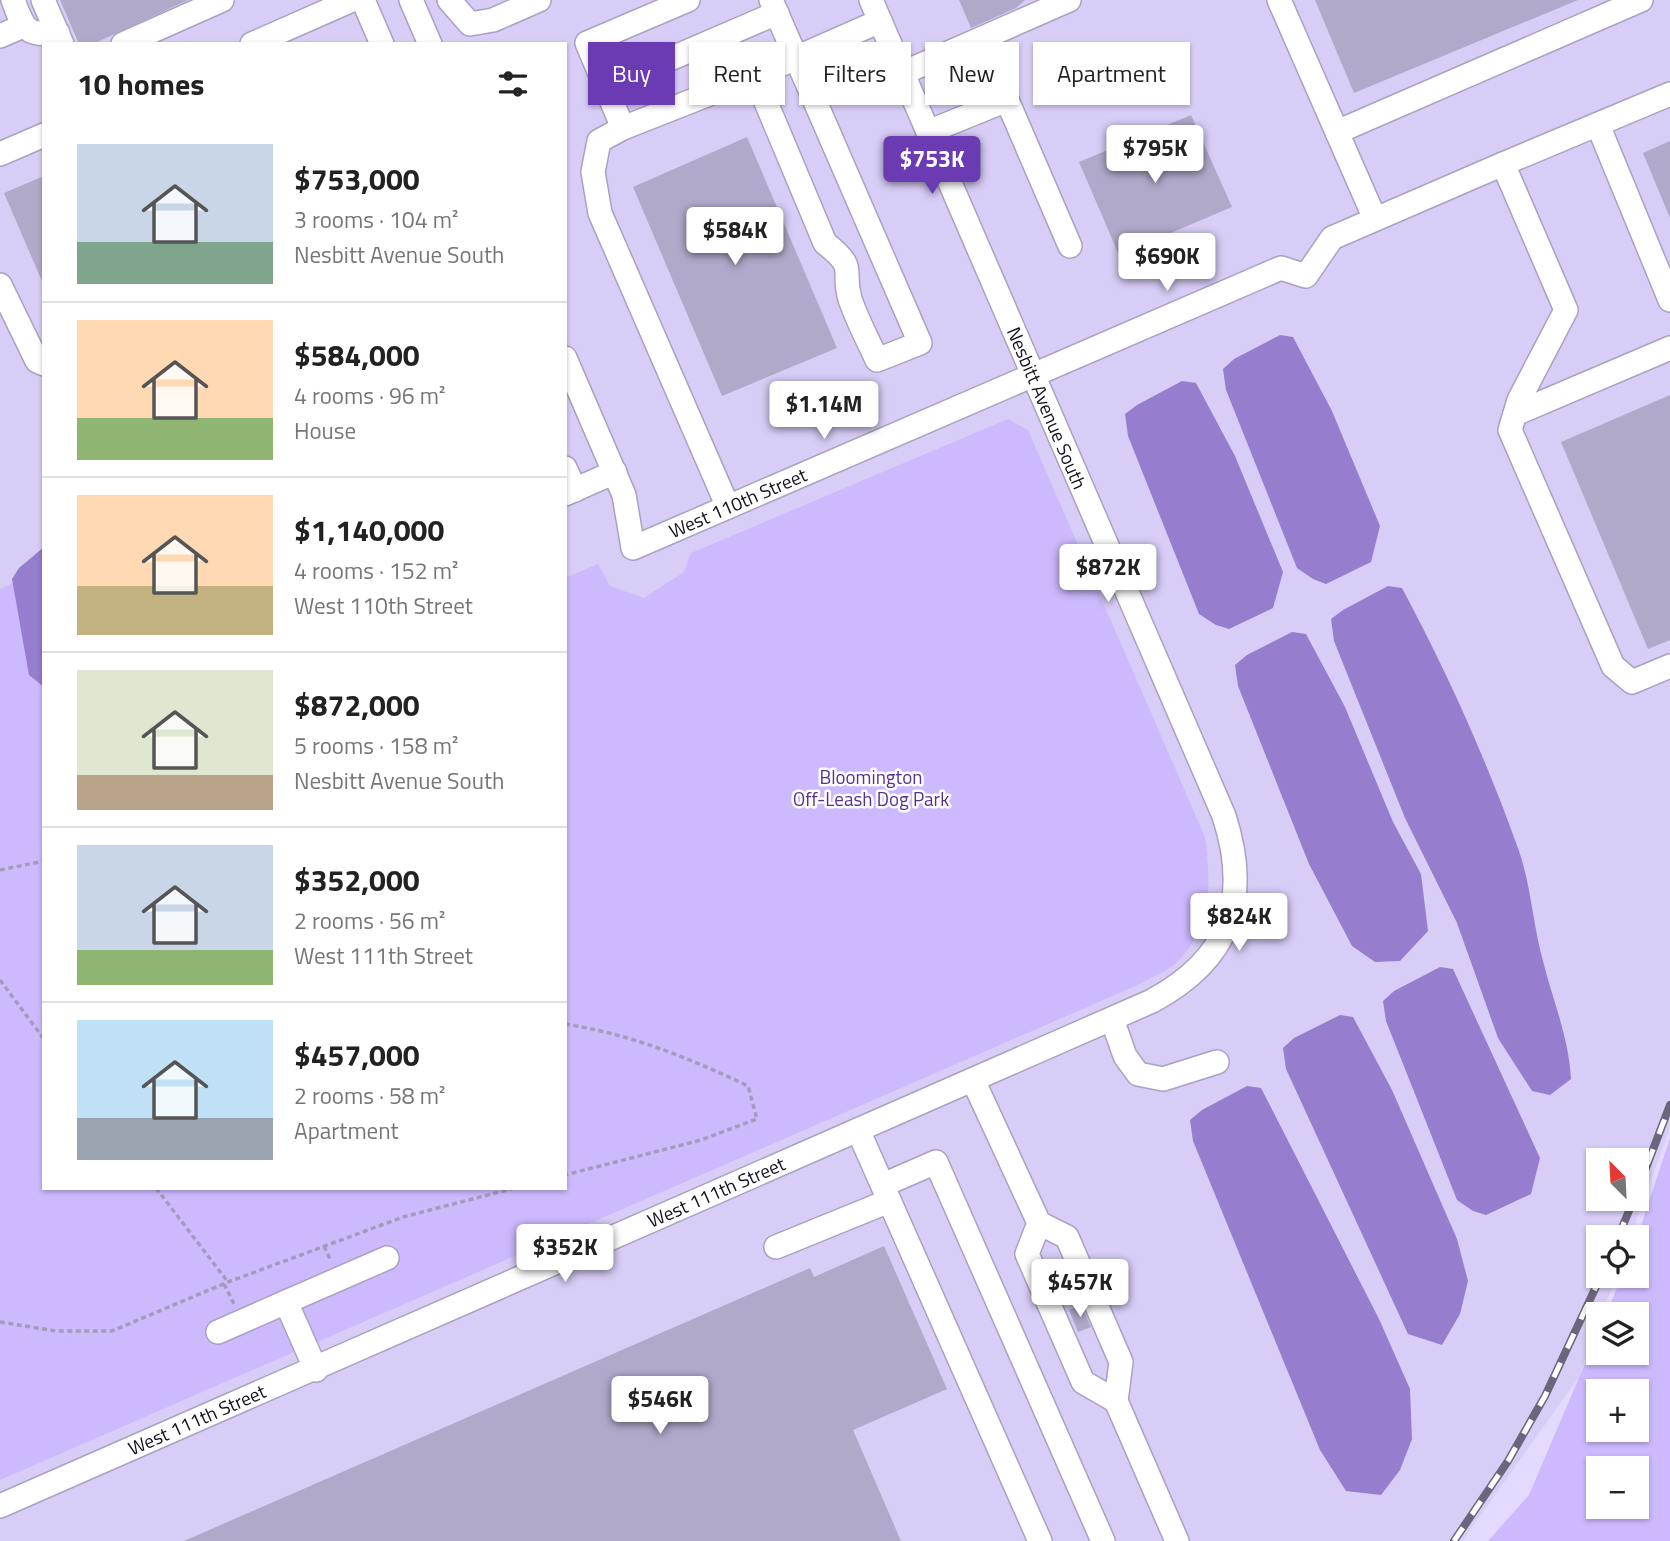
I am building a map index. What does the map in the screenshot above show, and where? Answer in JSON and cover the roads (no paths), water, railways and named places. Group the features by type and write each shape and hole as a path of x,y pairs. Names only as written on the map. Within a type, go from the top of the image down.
{"street":[{"path":"13,0 23,26 35,35 60,38"},
{"path":"43,0 60,38"},
{"path":"128,42 222,0"},
{"path":"257,42 352,0"},
{"path":"363,0 381,42"},
{"path":"411,0 429,42"},
{"path":"449,0 470,24 493,20 539,0"},
{"path":"589,42 688,0"},
{"name":"Nesbitt Avenue South","path":"871,0 889,42"},
{"path":"911,69 1069,0"},
{"path":"1279,0 1375,219 1670,94"},
{"path":"1337,132 1641,0"},
{"path":"675,54 774,7 920,343 877,360 849,297 850,273 842,257 825,243 767,105"},
{"path":"785,63 880,21"},
{"path":"0,36 23,26"},
{"name":"Nesbitt Avenue South","path":"911,92 1224,816"},
{"path":"928,132 1007,100 1070,246"},
{"path":"689,102 623,128 598,141 593,172 600,213 728,507"},
{"path":"613,105 623,128"},
{"path":"1598,125 1670,300"},
{"path":"0,155 42,136"},
{"path":"1503,164 1566,310 1514,414 1510,430 1613,666 1632,682 1670,666"},
{"name":"West 110th Street","path":"615,472 624,495 633,548 1281,268 1306,276 1332,237 1375,219"},
{"path":"0,285 37,361 42,363"},
{"path":"1514,414 1670,348"},
{"path":"567,363 615,472 570,492"},
{"name":"West 111th Street","path":"0,1506 316,1370 1112,1019 1180,986 1204,964 1222,939 1233,909 1238,877 1233,845 1224,816"},
{"path":"1112,1019 1125,1056 1138,1074 1163,1079 1217,1062"},
{"path":"973,1080 1039,1223 1067,1237 1121,1362 1116,1401 1177,1541"},
{"path":"858,1130 1040,1541"},
{"path":"776,1247 886,1193 936,1162 1103,1541"},
{"path":"1039,1223 1027,1254 1083,1382 1116,1401"},
{"path":"218,1332 387,1258"},
{"path":"286,1302 316,1370"}],"railway":[{"path":"1649,1160 1670,1105"},
{"path":"1623,1225 1629,1211"},
{"path":"1454,1541 1508,1461 1545,1396 1595,1288"}],"park label":[{"name":"Bloomington Off-Leash Dog Park","path":"871,788"}]}
